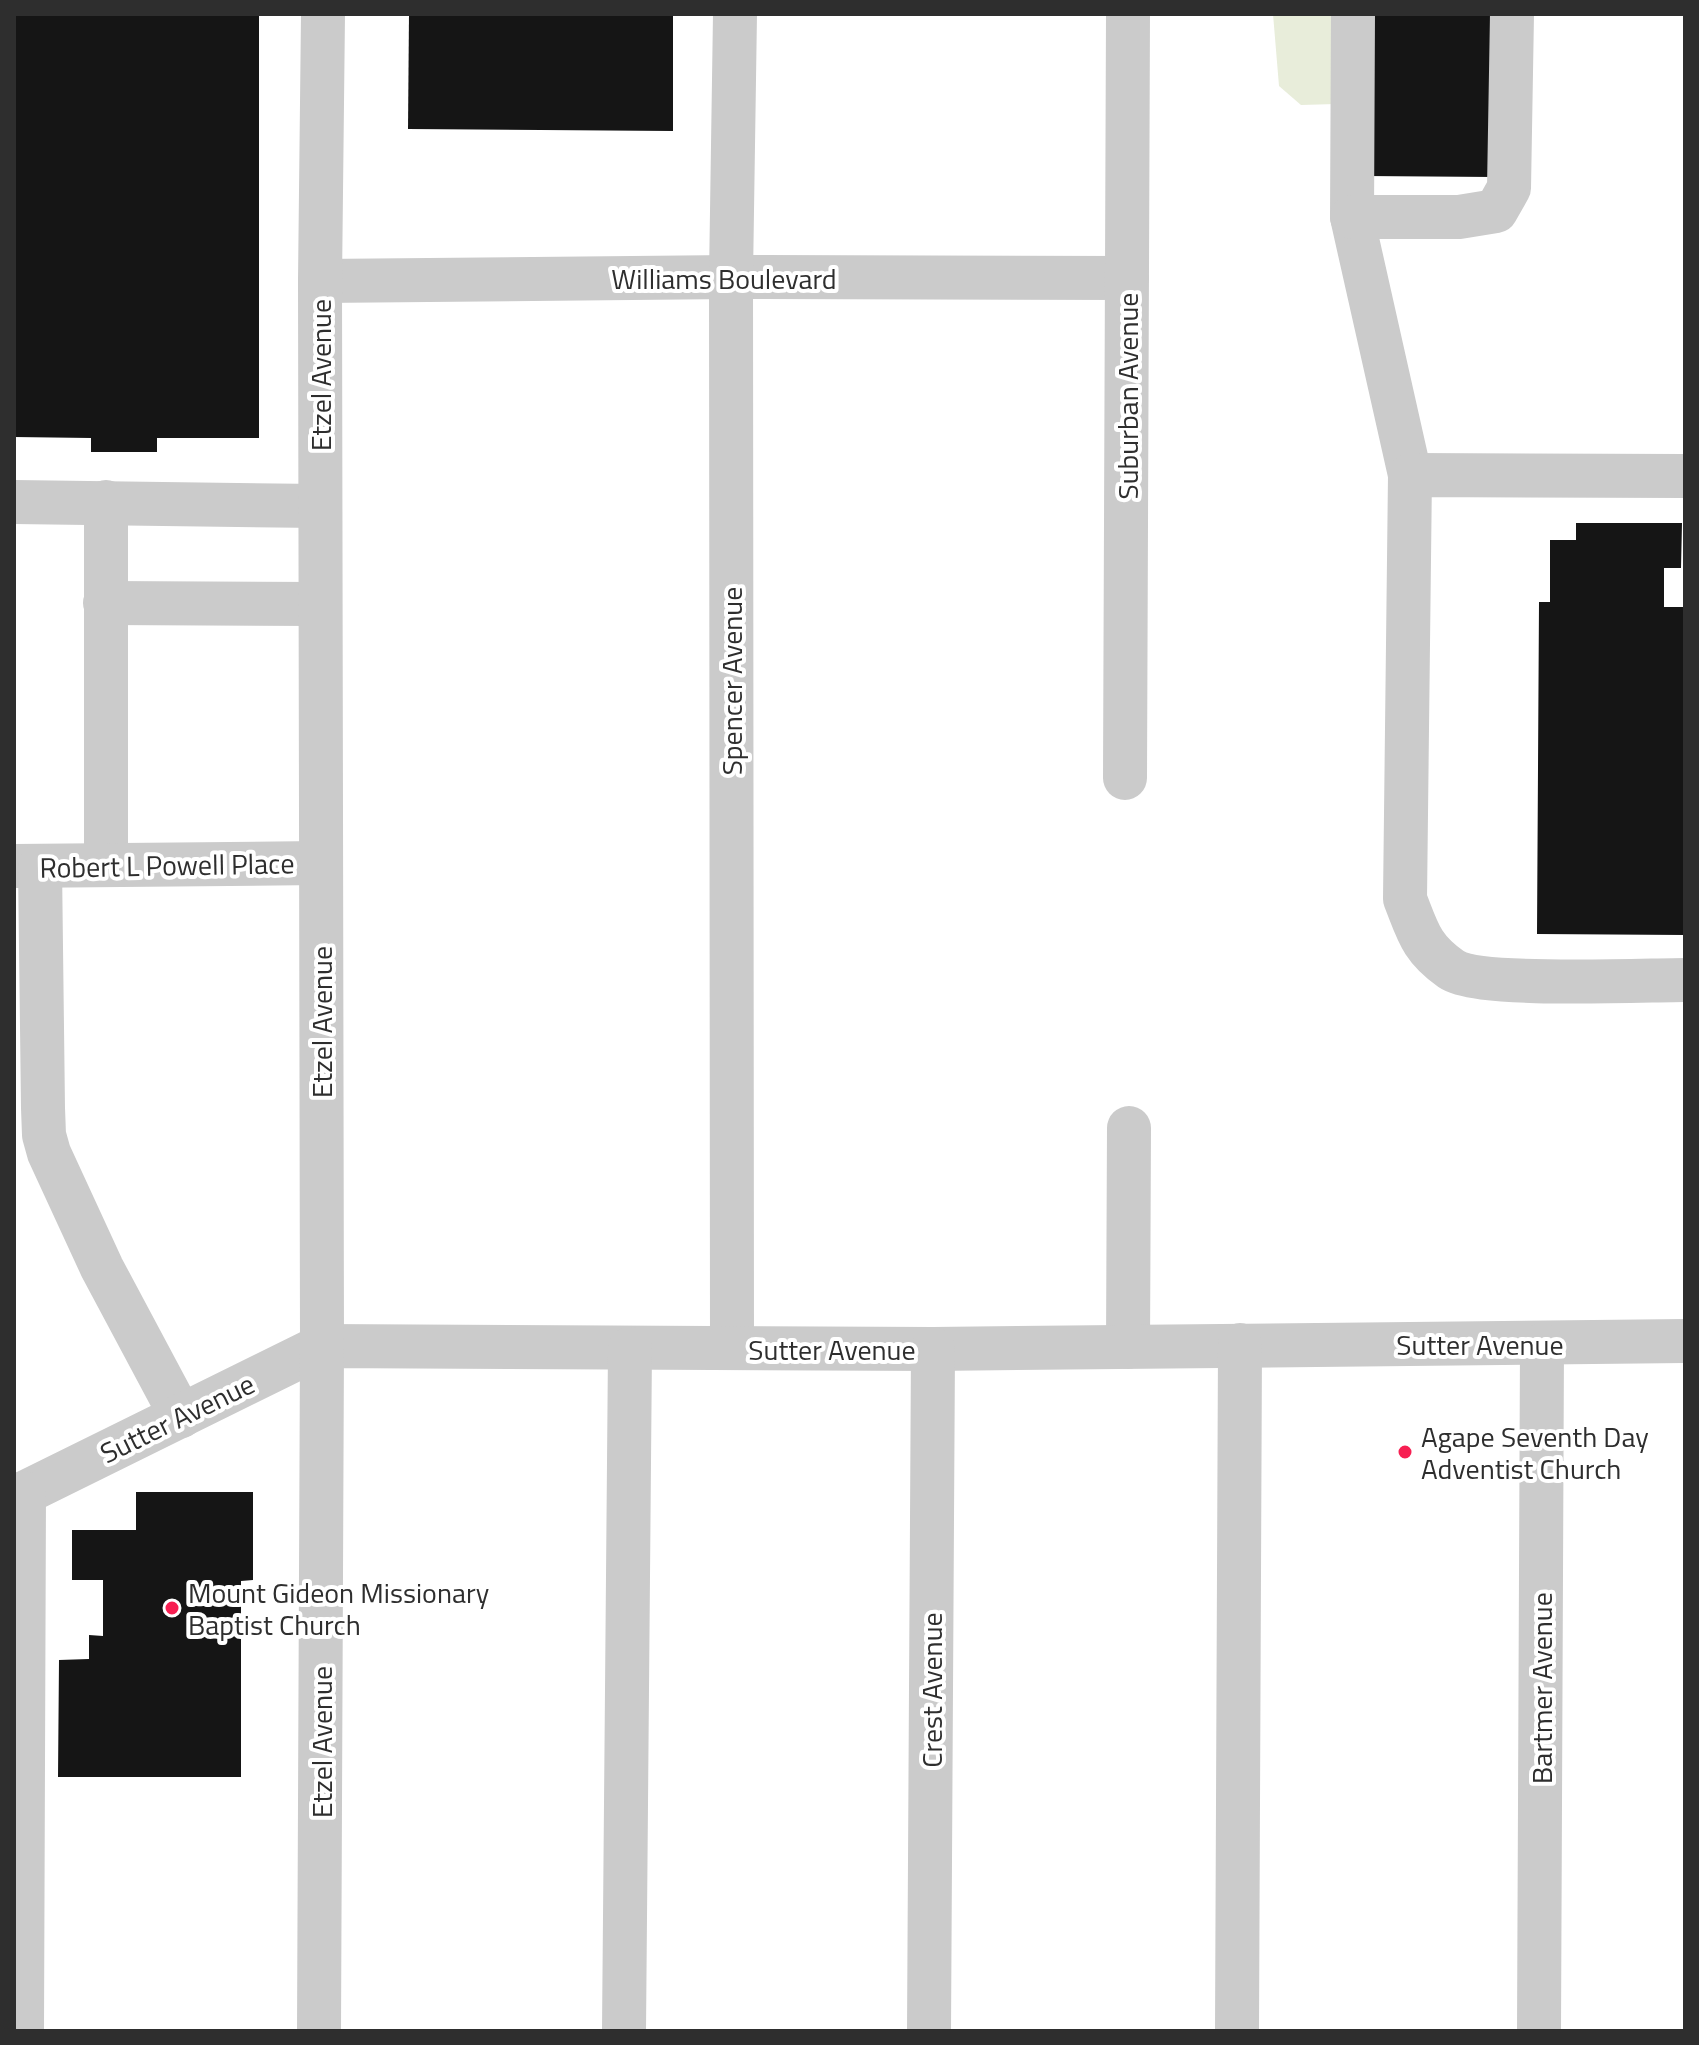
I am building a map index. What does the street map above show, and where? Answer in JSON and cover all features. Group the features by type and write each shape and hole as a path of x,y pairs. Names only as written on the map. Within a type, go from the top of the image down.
{"street":[{"name":"Etzel Avenue","path":"319,2031 322,1346 320,281 323,14"},
{"name":"Spencer Avenue","path":"732,1348 731,277 735,14"},
{"name":"Suburban Avenue","path":"1125,778 1128,14"},
{"path":"1353,14 1352,217 1410,475 1405,899 1424,946 1454,972 1497,980 1685,980"},
{"path":"1352,217 1459,217 1496,211 1509,188 1512,14"},
{"name":"Williams Boulevard","path":"320,281 731,277 1127,278"},
{"path":"1410,475 1685,476"},
{"path":"14,502 320,506"},
{"path":"106,502 106,865"},
{"path":"105,603 320,604"},
{"name":"Robert L Powell Place","path":"27,866 320,863"},
{"path":"27,866 44,1135 49,1153 102,1268 181,1416"},
{"path":"1128,1347 1129,1128"},
{"name":"Sutter Avenue","path":"19,1495 322,1346 933,1349 1542,1345 1685,1341"},
{"path":"1237,2031 1240,1345"},
{"name":"Bartmer Avenue","path":"1539,2031 1542,1345"},
{"path":"624,2031 630,1349"},
{"name":"Crest Avenue","path":"929,2031 933,1349"},
{"path":"19,1495 18,1770 22,2031"}],"green space":[{"path":"1273,14 1336,14 1336,104 1301,105 1279,86"}],"building":[{"path":"14,14 259,14 259,438 157,438 157,452 91,452 91,438 14,437"},
{"path":"409,14 673,14 673,131 408,129"},
{"path":"1366,14 1494,14 1493,177 1365,176"},
{"path":"1576,523 1682,523 1681,568 1664,568 1664,607 1685,607 1685,935 1537,934 1539,602 1550,602 1550,540 1576,540"},
{"name":"Mount Gideon Missionary Baptist Church","path":"136,1492 253,1492 253,1580 241,1581 241,1777 58,1777 59,1660 89,1659 89,1635 103,1636 103,1580 72,1580 72,1530 136,1530"}],"place":[{"name":"Agape Seventh Day Adventist Church","path":"1405,1452"},
{"name":"Mount Gideon Missionary Baptist Church","path":"172,1608"}]}
